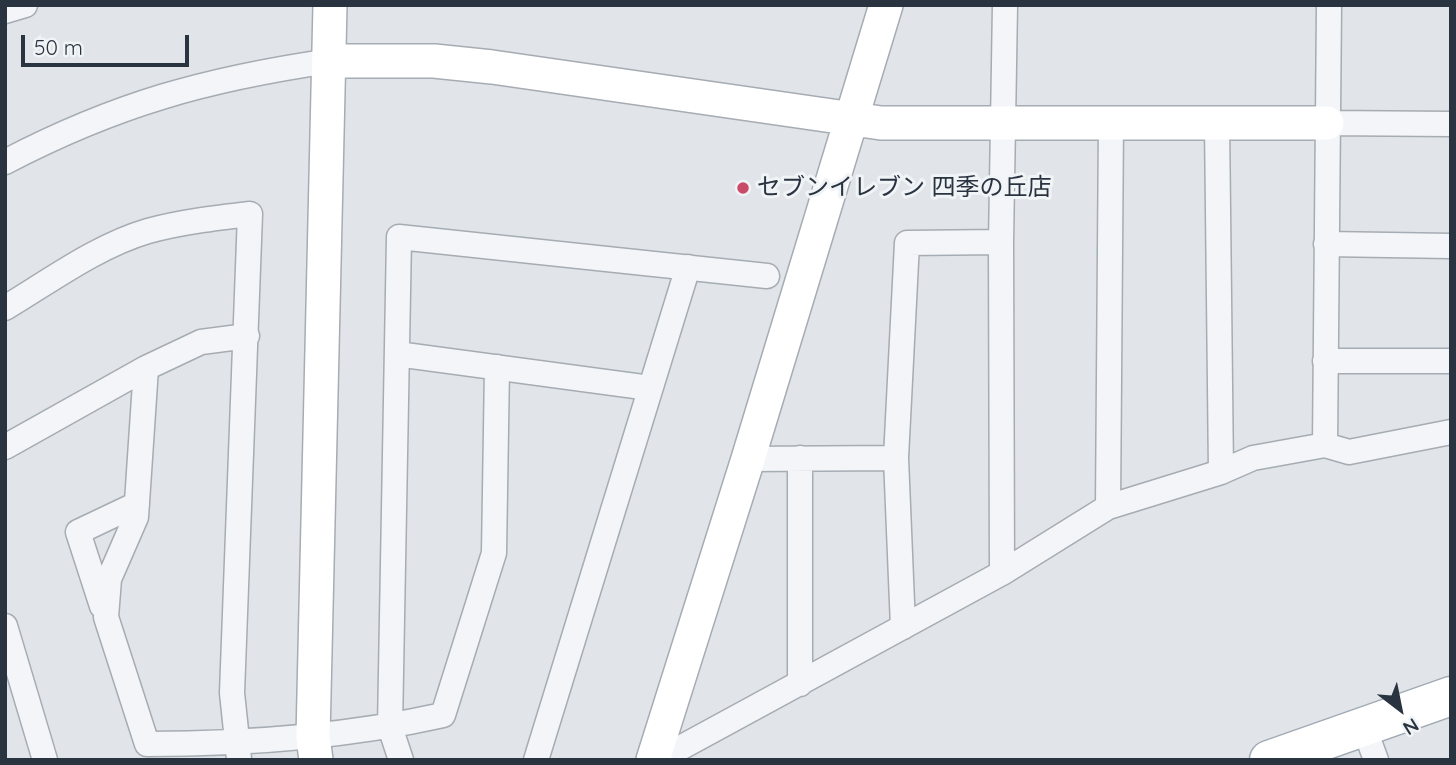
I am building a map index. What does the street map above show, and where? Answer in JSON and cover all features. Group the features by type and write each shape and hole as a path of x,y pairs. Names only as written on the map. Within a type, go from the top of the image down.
{"main road":[{"path":"1269,760 1370,743 1451,696"}],"street":[{"path":"5,11 25,5"},
{"path":"315,748 330,5"},
{"path":"653,760 886,5"},
{"path":"1002,573 1001,242 1005,5"},
{"path":"1325,444 1329,5"},
{"path":"5,162 64,131 186,87 257,72 330,61 434,61 492,67 852,120 1003,125 1111,122 1451,124"},
{"path":"1108,507 1111,122"},
{"path":"1217,123 1221,472"},
{"path":"5,308 99,252 146,232 197,220 250,214 232,693 238,752"},
{"path":"401,760 390,727 400,237 766,276"},
{"path":"903,627 896,458 907,243 1001,242"},
{"path":"1326,244 1451,246"},
{"path":"536,760 688,267"},
{"path":"5,447 146,368 201,342 247,336"},
{"path":"397,354 650,388"},
{"path":"1325,361 1451,361"},
{"path":"137,504 78,532 147,744 238,752 315,748 443,715 494,553 497,367"},
{"path":"106,617 109,579 136,517 146,368"},
{"path":"658,760 1002,573 1108,507 1221,472 1252,458 1325,444 1349,452 1451,432"},
{"path":"800,458 800,684"},
{"path":"748,459 896,458"},
{"path":"5,625 45,760"}],"place":[{"name":"セブンイレブン 四季の丘店","path":"743,188"}]}
